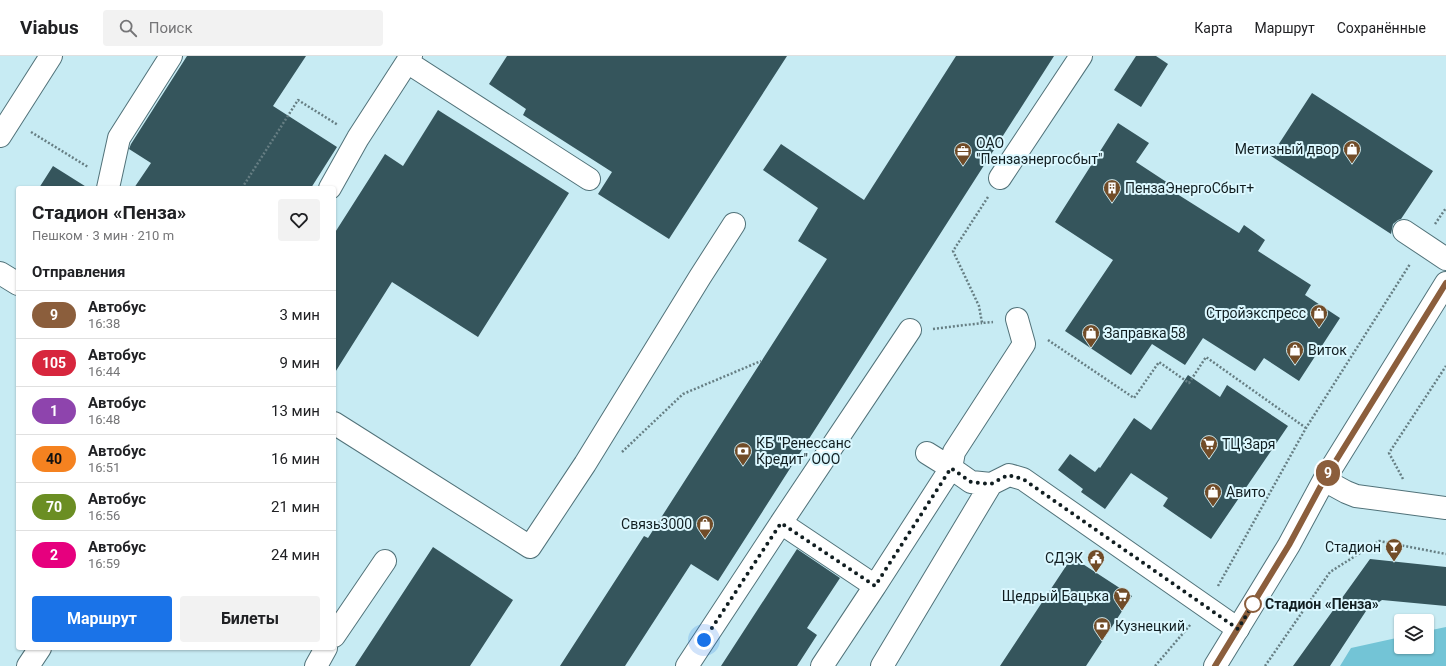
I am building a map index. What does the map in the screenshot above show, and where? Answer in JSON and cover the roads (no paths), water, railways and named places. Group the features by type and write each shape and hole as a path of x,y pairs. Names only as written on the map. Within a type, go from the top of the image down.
{"main road":[{"path":"5,128 52,56"},
{"path":"109,185 119,138 171,56"},
{"path":"1000,178 1081,56"},
{"path":"331,186 358,138 409,59 590,178"},
{"path":"336,424 530,547 600,441 734,224"},
{"path":"1404,231 1446,259"},
{"path":"1215,666 1289,545 1324,480 1446,283"},
{"path":"822,666 951,468 954,452 1024,344 1017,320"},
{"path":"688,666 781,523 910,330"},
{"path":"927,453 971,482 991,484"},
{"path":"882,666 991,484 1008,475 1023,479 1238,629"},
{"path":"1324,480 1356,496 1446,508"},
{"path":"781,523 875,586"},
{"path":"336,633 385,560"},
{"path":"28,666 39,650"},
{"path":"316,666 325,650"}],"place":[{"name":"Метизный двор","path":"1352,164"},
{"name":"ОАО \"Пензаэнергосбыт\"","path":"963,166"},
{"name":"ПензаЭнергоСбыт+","path":"1112,203"},
{"name":"Стройэкспресс","path":"1319,328"},
{"name":"Заправка 58","path":"1091,348"},
{"name":"Виток","path":"1295,365"},
{"name":"ТЦ Заря","path":"1209,459"},
{"name":"КБ \"Ренессанс Кредит\" ООО","path":"743,466"},
{"name":"Авито","path":"1213,507"},
{"name":"Связь3000","path":"705,539"},
{"name":"Стадион","path":"1394,562"},
{"name":"СДЭК","path":"1096,573"},
{"name":"Стадион «Пенза»","path":"1253,604"},
{"name":"Щедрый Бацька","path":"1122,611"},
{"name":"Кузнецкий","path":"1102,641"}]}
